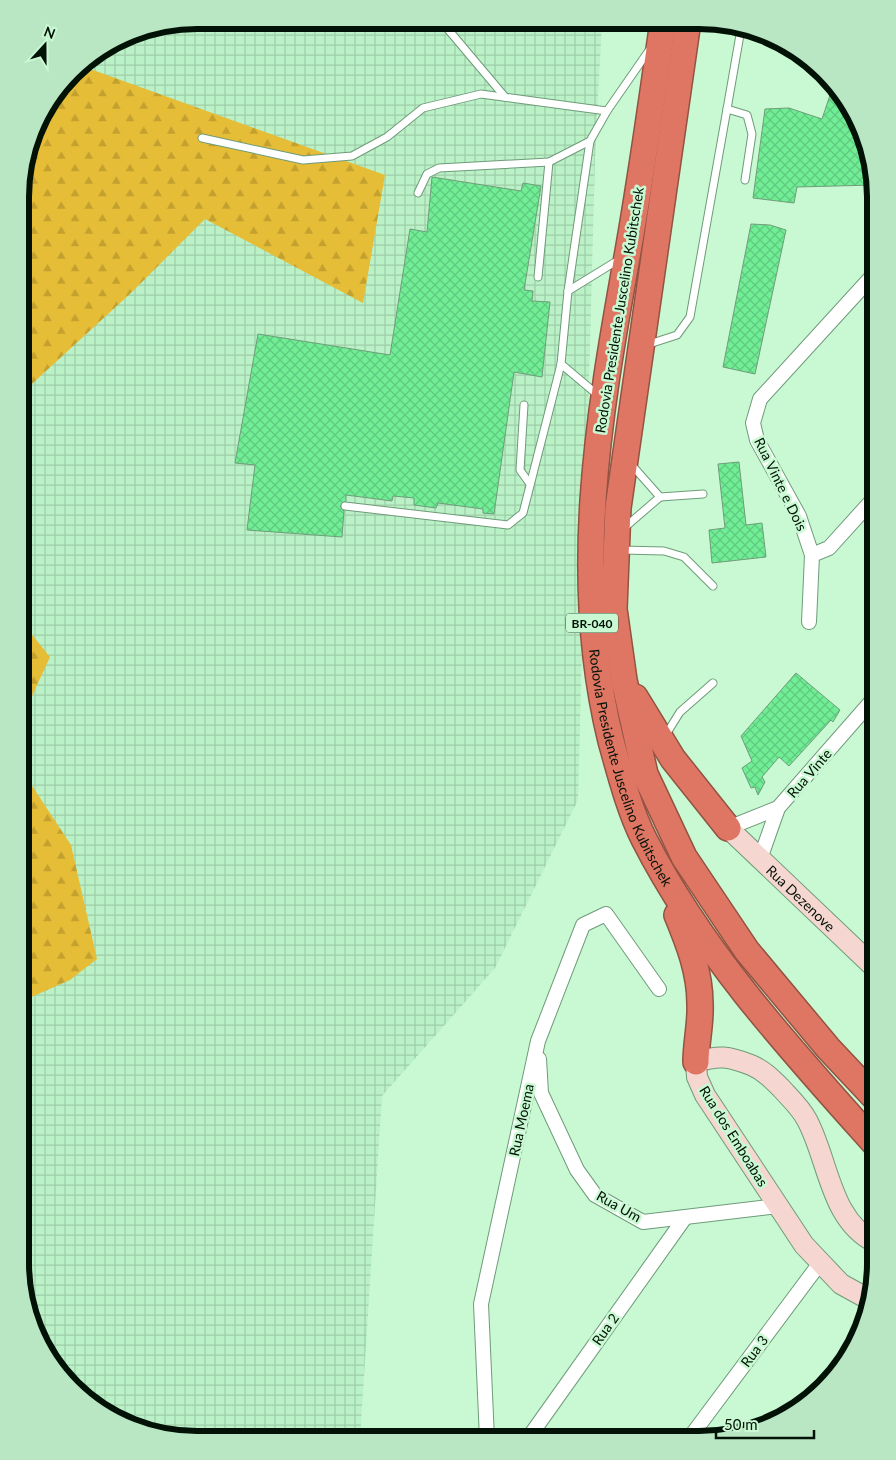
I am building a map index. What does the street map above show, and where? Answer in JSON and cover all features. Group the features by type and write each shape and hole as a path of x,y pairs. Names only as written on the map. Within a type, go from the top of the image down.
{"highway":[{"name":"Rodovia Presidente Juscelino Kubitschek","path":"663,29 627,255 612,331 603,400 590,534 590,599 594,646 606,717 619,773 643,837 678,898 721,960 806,1067 867,1135"},
{"name":"Rodovia Presidente Juscelino Kubitschek","path":"687,29 618,508 614,609 624,680 645,774 684,857 746,951 828,1048 867,1089"},
{"path":"624,680 673,759 728,828"},
{"path":"643,837 691,948 698,977 700,1006 696,1062"}],"main road":[{"name":"Rua Dezenove","path":"728,828 867,961"},
{"path":"696,1062 714,1056 744,1063 760,1069 782,1089 807,1119 846,1220 867,1239"},
{"name":"Rua dos Emboabas","path":"696,1062 698,1077 705,1095 804,1245 842,1284 864,1297"}],"street":[{"name":"Rua Vinte e Dois","path":"809,622 812,555 799,516 758,440 753,423 760,399 867,282"},
{"path":"812,555 829,548 867,506"},
{"name":"Rua Vinte","path":"728,828 778,808 867,706"},
{"path":"760,860 778,808"},
{"name":"Rua Moema","path":"487,1431 481,1304 538,1041 583,925 606,914 659,989"},
{"name":"Rua Um","path":"538,1041 541,1093 577,1170 595,1195 643,1222 684,1219 778,1206"},
{"name":"Rua 2","path":"532,1431 684,1219"},
{"name":"Rua 3","path":"695,1431 820,1263"}],"lane":[{"path":"449,29 506,98"},
{"path":"345,506 508,525 523,513 561,364 568,291 590,141 607,111 662,29"},
{"path":"641,346 677,334 690,317 740,33"},
{"path":"202,138 303,160 352,156 387,137 423,108 481,94 607,111"},
{"path":"727,109 747,115 752,134 745,180"},
{"path":"418,193 427,174 439,168 549,162 590,141"},
{"path":"538,277 549,162"},
{"path":"568,291 627,255"},
{"path":"561,364 603,400"},
{"path":"524,405 519,454 520,470 530,484"},
{"path":"625,456 660,497"},
{"path":"616,542 660,497 703,494"},
{"path":"616,542 664,551 684,557 713,586"},
{"path":"662,741 680,712 713,683"}],"shaded area":[{"path":"185,29 602,29 595,157 578,800 495,968 382,1096 361,1431 196,1431 153,1426 113,1409 94,1397 63,1366 51,1347 34,1307 29,1275 29,196 34,153 46,122 57,103 86,70 122,46 164,32"}],"green space":[{"path":"88,68 385,175 363,303 205,219 132,292 29,387 29,196 34,153 46,122 57,103 63,94"},
{"path":"29,631 50,657 29,703"},
{"path":"29,781 71,845 97,959 70,980 29,998"}],"building":[{"path":"831,92 845,113 854,132 862,153 867,185 797,187 794,203 753,198 765,109 789,108 822,119"},
{"path":"432,177 521,191 523,183 541,186 524,290 533,291 532,301 550,302 542,377 514,372 494,514 483,513 483,509 438,503 436,508 414,505 414,498 393,496 392,501 346,495 346,501 340,506 344,511 342,537 247,530 255,465 235,463 258,334 390,355 410,229 427,232"},
{"path":"751,224 770,225 786,230 755,374 723,367"},
{"path":"739,462 746,525 762,523 766,557 712,563 709,530 725,528 718,464"},
{"path":"796,673 840,710 833,722 831,720 789,766 779,757 762,777 765,782 758,795 755,787 751,788 742,768 752,761 741,736"}]}
